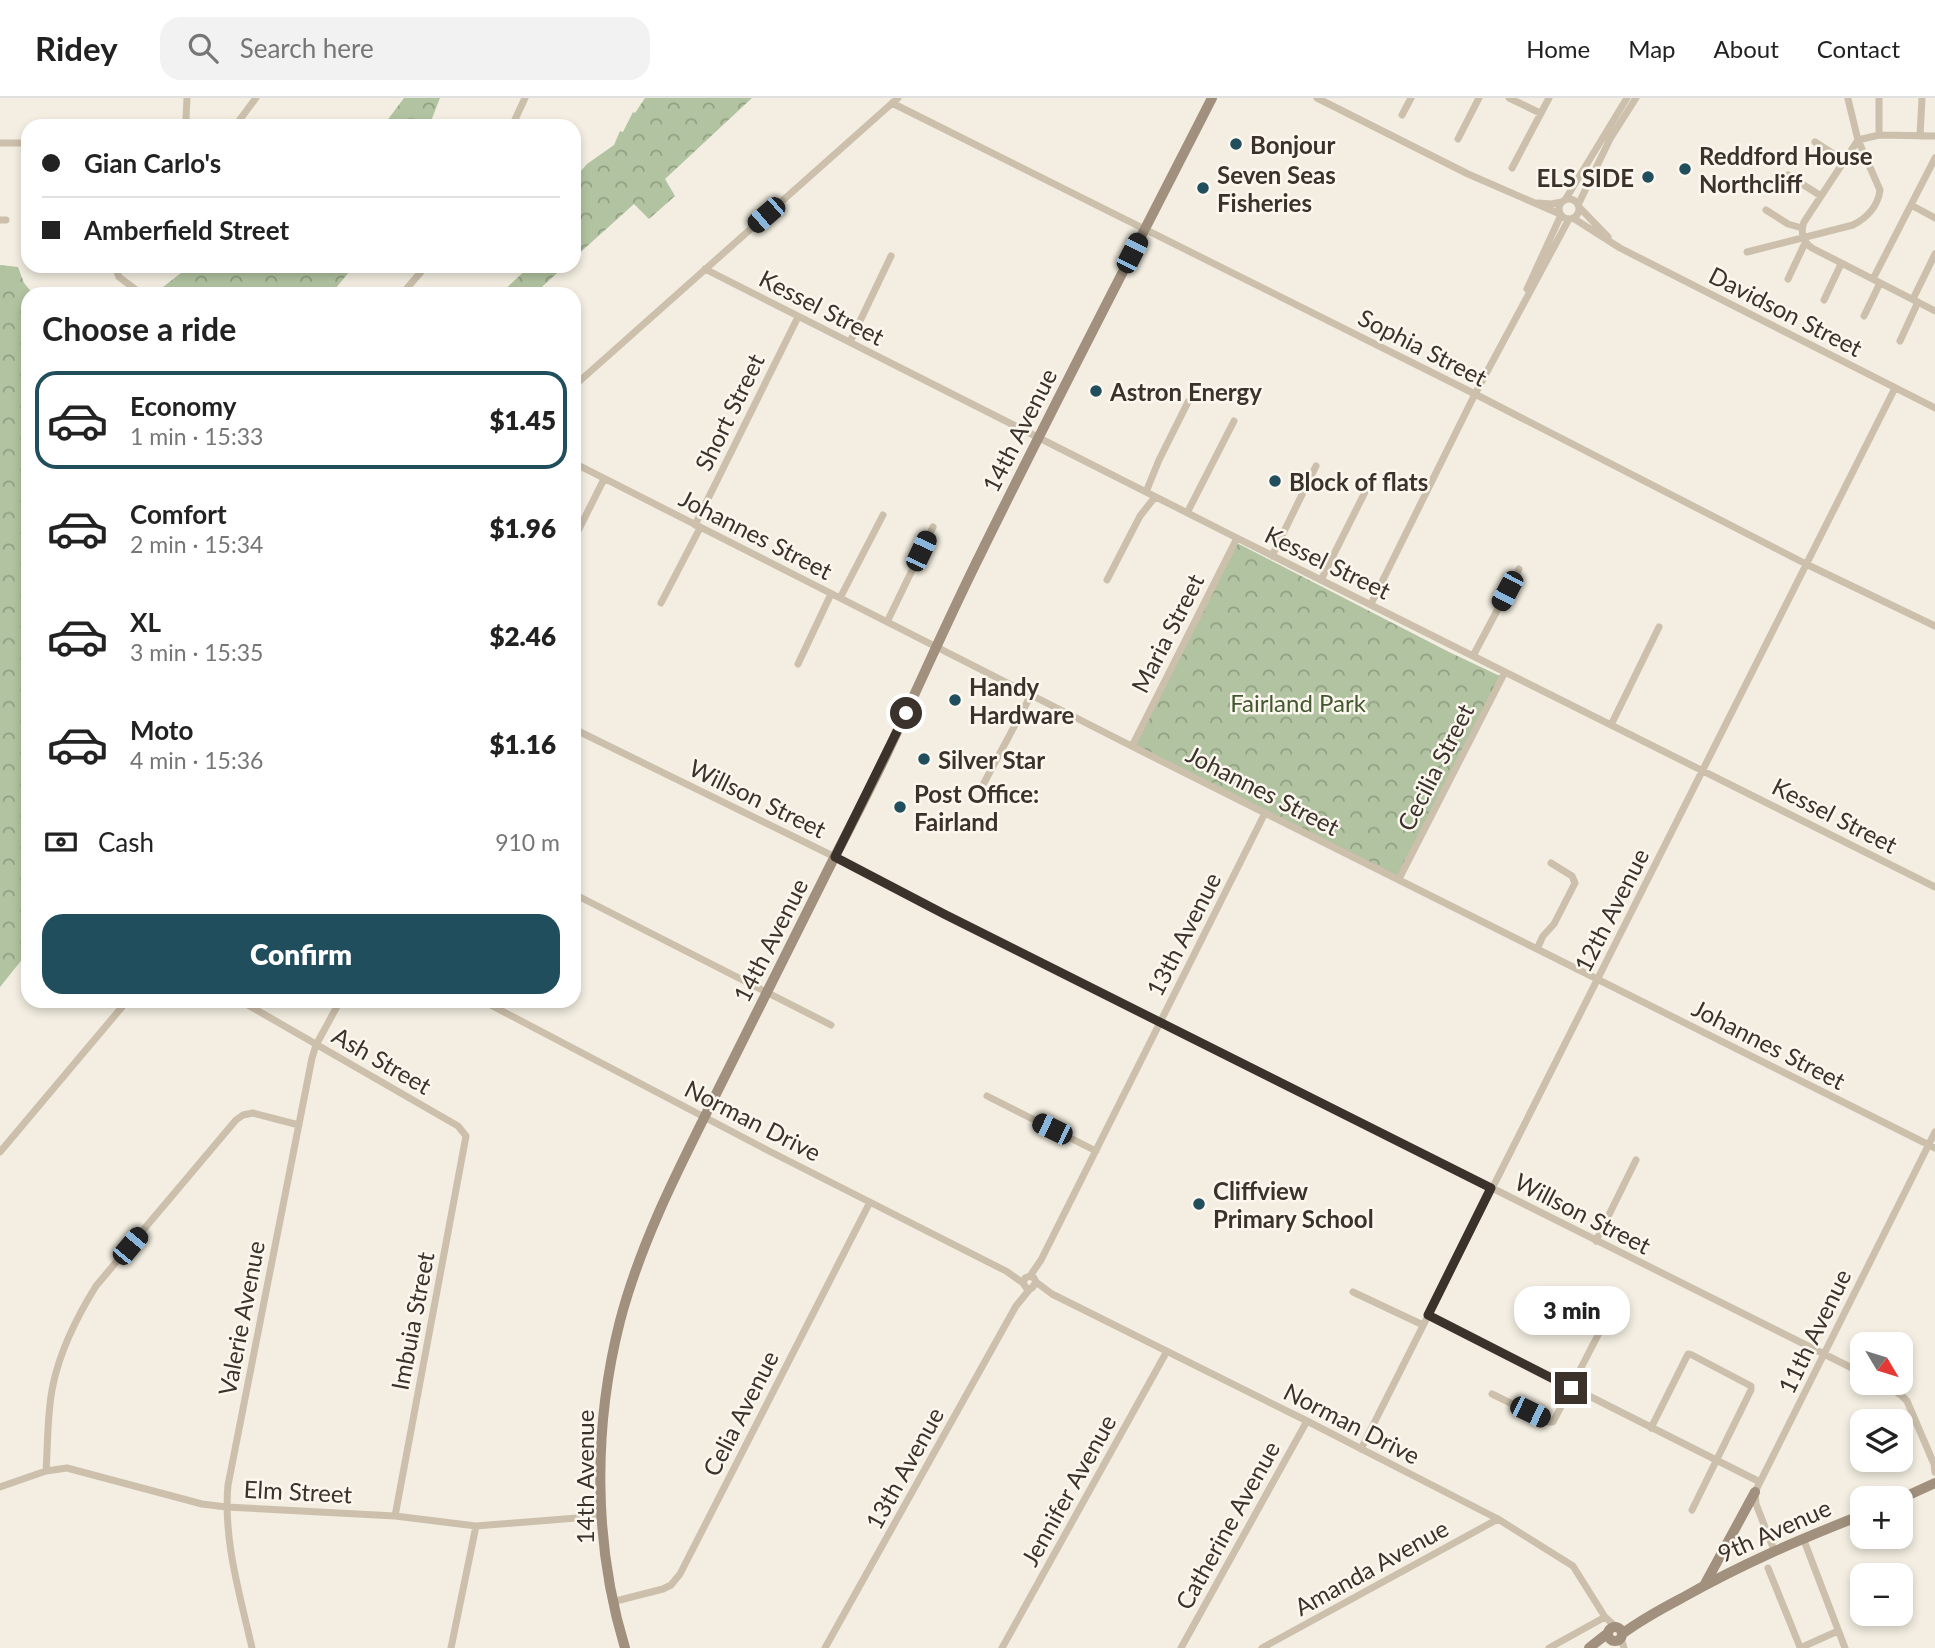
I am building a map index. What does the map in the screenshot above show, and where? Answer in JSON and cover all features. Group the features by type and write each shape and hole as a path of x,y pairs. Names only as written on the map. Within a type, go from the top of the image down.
{"main road":[{"name":"14th Avenue","path":"625,1648 612,1602 602,1516 604,1405 621,1319 651,1228 686,1151 885,757 981,551 1212,98"},
{"path":"1913,1494 1935,1483"},
{"path":"1917,1493 1935,1490"},
{"path":"1704,1585 1755,1492"},
{"name":"9th Avenue","path":"1617,1637 1704,1585 1774,1550 1850,1520"},
{"path":"1590,1647 1617,1637"}],"street":[{"path":"186,119 187,98"},
{"path":"240,119 256,98"},
{"path":"515,119 525,98"},
{"name":"Davidson Street","path":"1317,98 1468,174 1566,217 1620,248 1935,408"},
{"path":"1402,115 1411,98"},
{"path":"1458,139 1479,98"},
{"path":"1509,98 1540,113"},
{"path":"1511,168 1549,98"},
{"path":"1566,217 1559,207 1627,98"},
{"path":"1371,604 1566,217 1578,214 1579,206 1610,139 1636,98"},
{"path":"1879,98 1879,135"},
{"path":"1920,136 1922,98"},
{"path":"1747,252 1804,240 1860,222 1869,215 1879,198 1880,190 1858,140 1848,99"},
{"path":"581,380 895,100"},
{"name":"Sophia Street","path":"895,100 1806,564 1935,626"},
{"path":"1788,279 1804,240 1802,228 1858,140 1879,135 1935,136"},
{"path":"1815,142 1843,160"},
{"path":"0,143 21,143"},
{"path":"1864,316 1876,281 1910,205 1935,158"},
{"path":"1788,175 1821,196"},
{"path":"1564,201 1571,199 1579,206"},
{"name":"Davidson Street","path":"1530,202 1551,204 1564,201"},
{"path":"1910,205 1935,218"},
{"name":"Davidson Street","path":"1579,206 1592,223 1620,248"},
{"path":"1766,210 1788,224 1802,228"},
{"path":"1804,240 1812,248 1841,264 1935,311"},
{"path":"1900,341 1935,254"},
{"path":"850,342 891,256"},
{"path":"1824,300 1841,264"},
{"name":"Kessel Street","path":"705,270 1935,887"},
{"path":"118,273 132,287"},
{"path":"408,287 420,273"},
{"name":"Short Street","path":"661,603 798,317"},
{"name":"12th Avenue","path":"1361,1449 1895,388"},
{"path":"1146,492 1188,402"},
{"path":"1187,513 1234,421"},
{"path":"1272,556 1316,466"},
{"name":"Johannes Street","path":"581,467 1932,1147"},
{"path":"581,525 604,479"},
{"path":"1321,580 1366,490"},
{"path":"1107,580 1133,528 1155,497"},
{"path":"840,598 883,515"},
{"path":"887,622 933,527"},
{"name":"Maria Street","path":"1132,746 1237,538"},
{"path":"1473,656 1519,569"},
{"path":"798,664 831,594"},
{"path":"1611,725 1659,627"},
{"name":"Cecilia Street","path":"1399,879 1505,672"},
{"path":"984,783 1031,695"},
{"name":"Willson Street","path":"581,732 835,857 1850,1367"},
{"name":"13th Avenue","path":"825,1648 1030,1283 1265,813"},
{"path":"1537,949 1543,936 1553,926 1575,883 1572,876 1551,863"},
{"path":"581,898 831,1025"},
{"path":"0,1152 121,1008"},
{"name":"Ash Street","path":"253,1008 458,1126 465,1134"},
{"name":"Valerie Avenue","path":"252,1648 228,1535 228,1485 312,1058 336,1008"},
{"name":"Norman Drive","path":"497,1008 704,1118 1498,1519 1573,1566 1617,1637"},
{"path":"986,1096 1096,1151"},
{"path":"46,1471 51,1398 57,1368 96,1286 236,1120 253,1113 299,1125"},
{"name":"11th Avenue","path":"1755,1492 1932,1147 1935,1132"},
{"name":"Imbuia Street","path":"395,1516 462,1166 465,1134"},
{"path":"1596,1241 1636,1160"},
{"name":"Celia Avenue","path":"612,1602 663,1589 676,1580 870,1202"},
{"path":"1353,1292 1423,1325"},
{"path":"1492,1394 1554,1421 1613,1306"},
{"path":"1428,1315 1760,1482"},
{"name":"Jennifer Avenue","path":"1002,1648 1167,1351"},
{"path":"1651,1428 1688,1354 1751,1388 1692,1510"},
{"path":"1901,1395 1908,1401 1935,1467"},
{"name":"Catherine Avenue","path":"1181,1648 1307,1421"},
{"name":"Elm Street","path":"0,1487 46,1471 67,1468 202,1504 226,1507 395,1516 476,1525 602,1516"},
{"path":"1755,1492 1756,1504 1774,1550"},
{"name":"Amanda Avenue","path":"1262,1648 1498,1519"},
{"path":"451,1648 476,1525"},
{"path":"1802,1538 1845,1648"},
{"path":"1768,1567 1800,1648 1838,1631"},
{"path":"1549,1648 1605,1618"}],"green space":[{"path":"404,98 440,98 432,119 388,119"},
{"path":"645,98 752,98 665,179 675,196 649,219 634,204 581,252 581,171 614,145 620,131 623,132 633,112 635,113"},
{"path":"0,265 18,267 27,287 21,287 21,961 0,987"},
{"path":"181,273 348,273 337,287 163,287"},
{"path":"522,273 557,273 542,287 508,287"},
{"name":"Fairland Park","path":"1237,543 1502,677 1396,879 1134,747"}],"place":[{"name":"Bonjour","path":"1236,144"},
{"name":"Reddford House Northcliff","path":"1685,169"},
{"name":"ELS SIDE","path":"1648,177"},
{"name":"Seven Seas Fisheries","path":"1203,188"},
{"name":"Astron Energy","path":"1096,391"},
{"name":"Block of flats","path":"1275,481"},
{"name":"Handy Hardware","path":"955,700"},
{"name":"Silver Star","path":"924,759"},
{"name":"Post Office: Fairland","path":"900,807"},
{"name":"Cliffview Primary School","path":"1199,1204"}],"route":[{"path":"906,713 835,857 1491,1188 1428,1315 1571,1388"}]}
